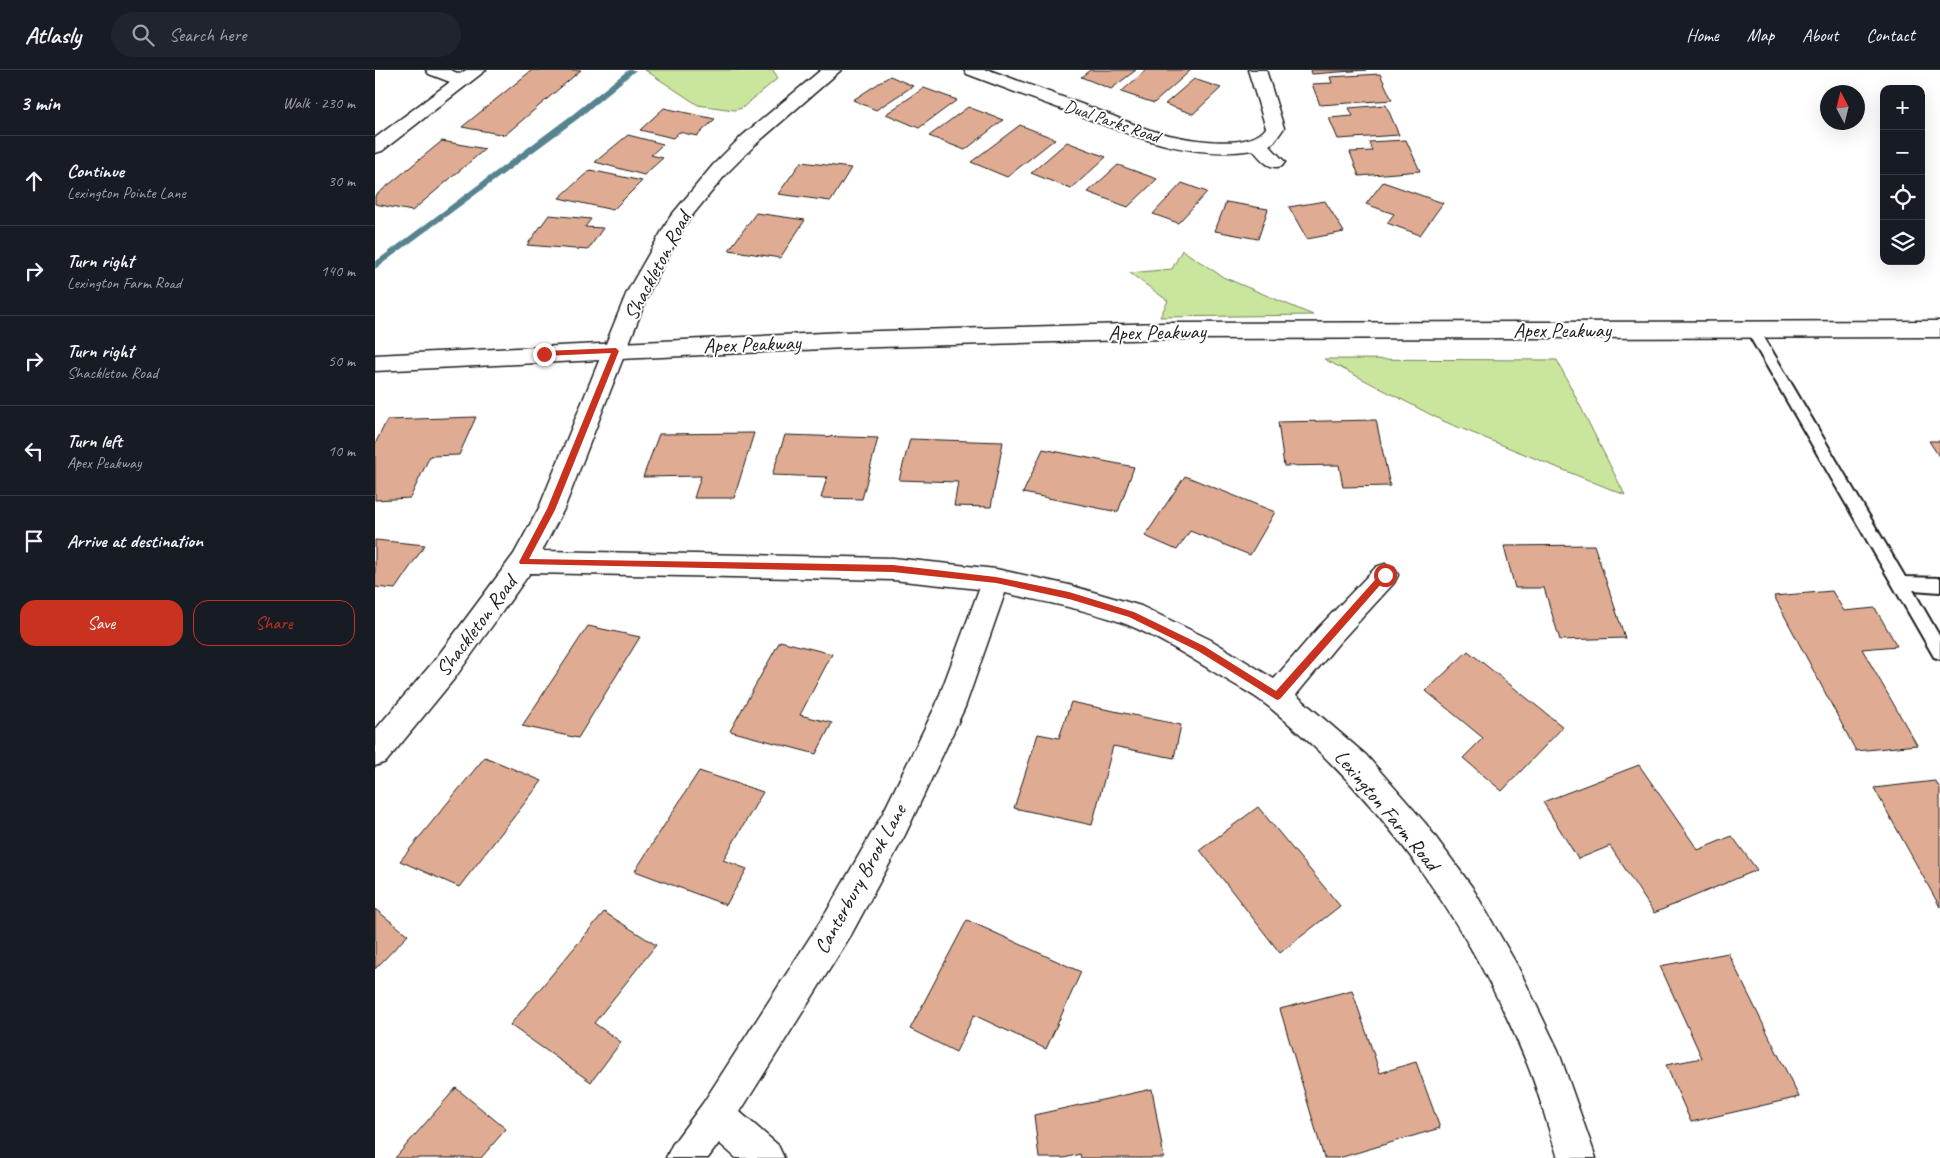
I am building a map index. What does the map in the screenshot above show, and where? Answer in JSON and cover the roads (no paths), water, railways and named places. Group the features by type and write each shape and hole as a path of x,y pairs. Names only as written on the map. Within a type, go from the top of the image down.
{"street":[{"path":"435,70 462,81"},
{"path":"375,146 477,70"},
{"name":"Shackleton Road","path":"375,752 444,670 523,562 551,510 638,292 677,221 693,200 749,140 832,70"},
{"name":"Dual Parks Road","path":"973,70 1150,136 1177,143 1241,148 1269,138 1274,133 1275,128 1257,70"},
{"path":"1256,143 1275,162"},
{"name":"Apex Peakway","path":"375,363 853,340 1164,331 1940,329"},
{"name":"Lexington Farm Road","path":"523,562 893,569 996,580 1069,596 1131,614 1201,649 1277,696 1355,765 1415,835 1460,899 1505,977 1545,1063 1577,1158"},
{"path":"1277,696 1328,636 1385,575"},
{"name":"Canterbury Brook Lane","path":"685,1158 716,1116 839,923 894,824 950,707 996,580"},
{"path":"716,1116 765,1158"}],"lane":[{"path":"1753,330 1940,652"},
{"path":"1900,582 1940,585"}],"waterway":[{"path":"375,266 576,116 632,70"}]}
